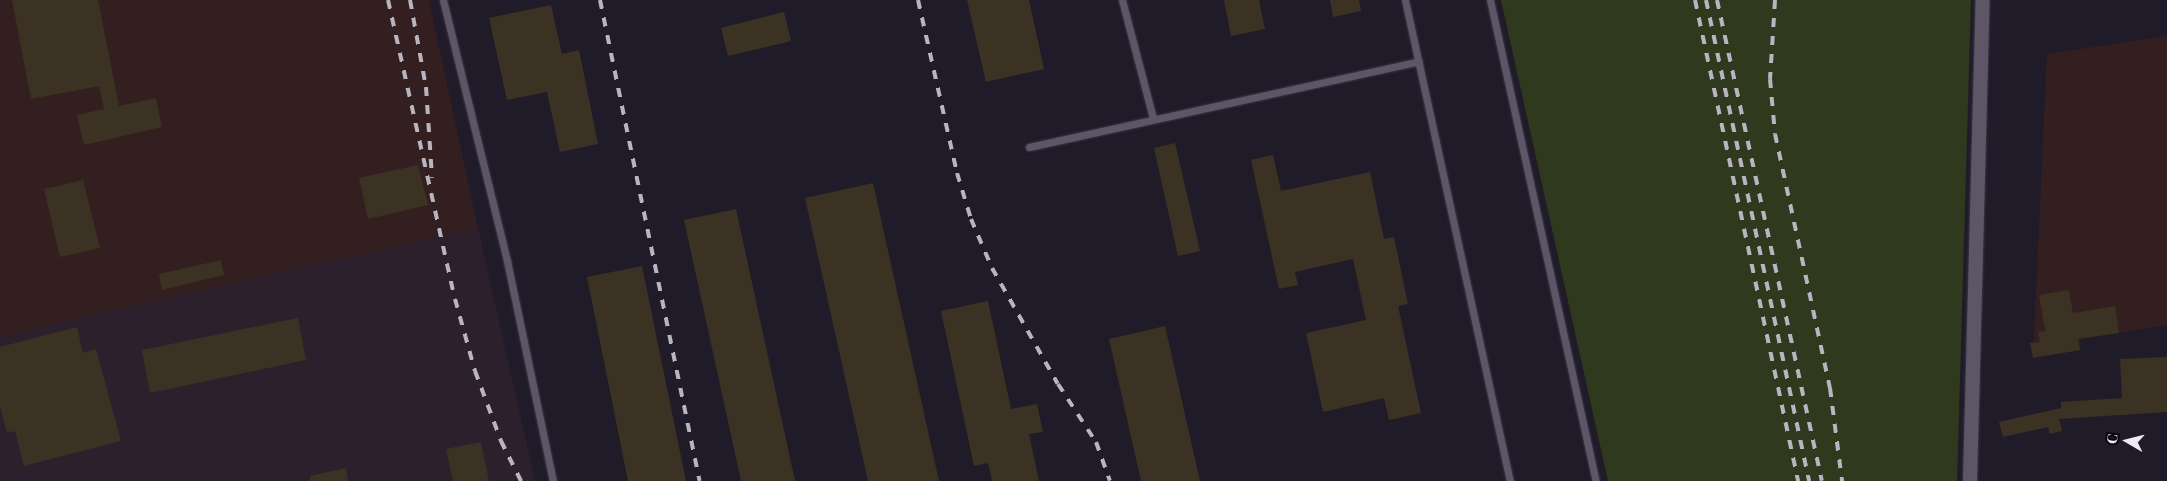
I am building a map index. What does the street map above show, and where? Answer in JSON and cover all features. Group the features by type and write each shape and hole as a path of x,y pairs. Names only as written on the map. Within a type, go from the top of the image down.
{"street":[{"path":"1970,481 1983,0"}],"lane":[{"path":"443,0 507,261 553,481"},
{"path":"1122,0 1153,118"},
{"path":"1405,0 1510,481"},
{"path":"1490,0 1596,481"},
{"path":"1029,147 1153,118 1419,62"}],"shaded area":[{"path":"0,0 429,0 478,228 0,336"},
{"path":"2167,36 2167,325 2081,339 2080,350 2033,358 2047,54"},
{"path":"478,228 535,481 0,481 0,336"}],"green space":[{"path":"1501,0 1971,0 1957,481 1608,481"}],"building":[{"path":"12,0 98,0 119,106 156,98 162,127 84,145 77,115 104,109 99,86 31,99"},
{"path":"967,0 1029,0 1044,69 986,82"},
{"path":"1224,0 1259,0 1265,29 1231,36"},
{"path":"1330,0 1359,0 1361,11 1333,17"},
{"path":"551,5 562,54 579,50 598,144 560,152 547,92 507,100 489,18"},
{"path":"784,12 791,41 728,56 721,28"},
{"path":"1175,143 1200,251 1178,256 1154,148"},
{"path":"1273,155 1281,191 1370,172 1384,239 1394,237 1408,304 1398,306 1421,413 1389,420 1384,398 1323,412 1306,333 1366,320 1353,259 1295,272 1298,285 1279,289 1251,160"},
{"path":"418,165 428,205 368,219 359,178"},
{"path":"83,180 100,248 60,257 44,189"},
{"path":"873,183 939,481 868,481 805,198"},
{"path":"736,209 795,481 741,481 684,220"},
{"path":"221,260 224,275 162,290 159,274"},
{"path":"642,266 686,481 628,481 587,277"},
{"path":"2069,290 2073,313 2115,306 2119,333 2078,339 2080,350 2033,358 2030,343 2040,342 2038,332 2045,331 2039,295"},
{"path":"988,301 1011,409 1037,404 1043,432 1029,434 1039,481 992,481 988,463 974,466 941,311"},
{"path":"298,318 306,360 150,393 142,350"},
{"path":"1165,326 1200,481 1141,481 1109,339"},
{"path":"77,327 83,353 96,349 121,441 24,466 15,431 7,433 0,406 0,347"},
{"path":"2167,357 2167,412 2059,419 2062,431 2050,434 2048,427 2003,437 1999,422 2061,408 2061,402 2122,398 2120,359"},
{"path":"481,442 489,481 453,481 446,449"},
{"path":"346,468 348,481 310,481 310,476"}],"railway":[{"path":"388,0 455,299 475,371 501,441 521,481"},
{"path":"410,0 426,87 432,178"},
{"path":"600,0 700,481"},
{"path":"918,0 957,173 971,219 992,268 1058,384 1096,442 1110,481"},
{"path":"1695,0 1798,481"},
{"path":"1706,0 1809,481"},
{"path":"1717,0 1822,481"},
{"path":"1775,0 1770,79 1775,134 1830,388 1842,481"}]}
